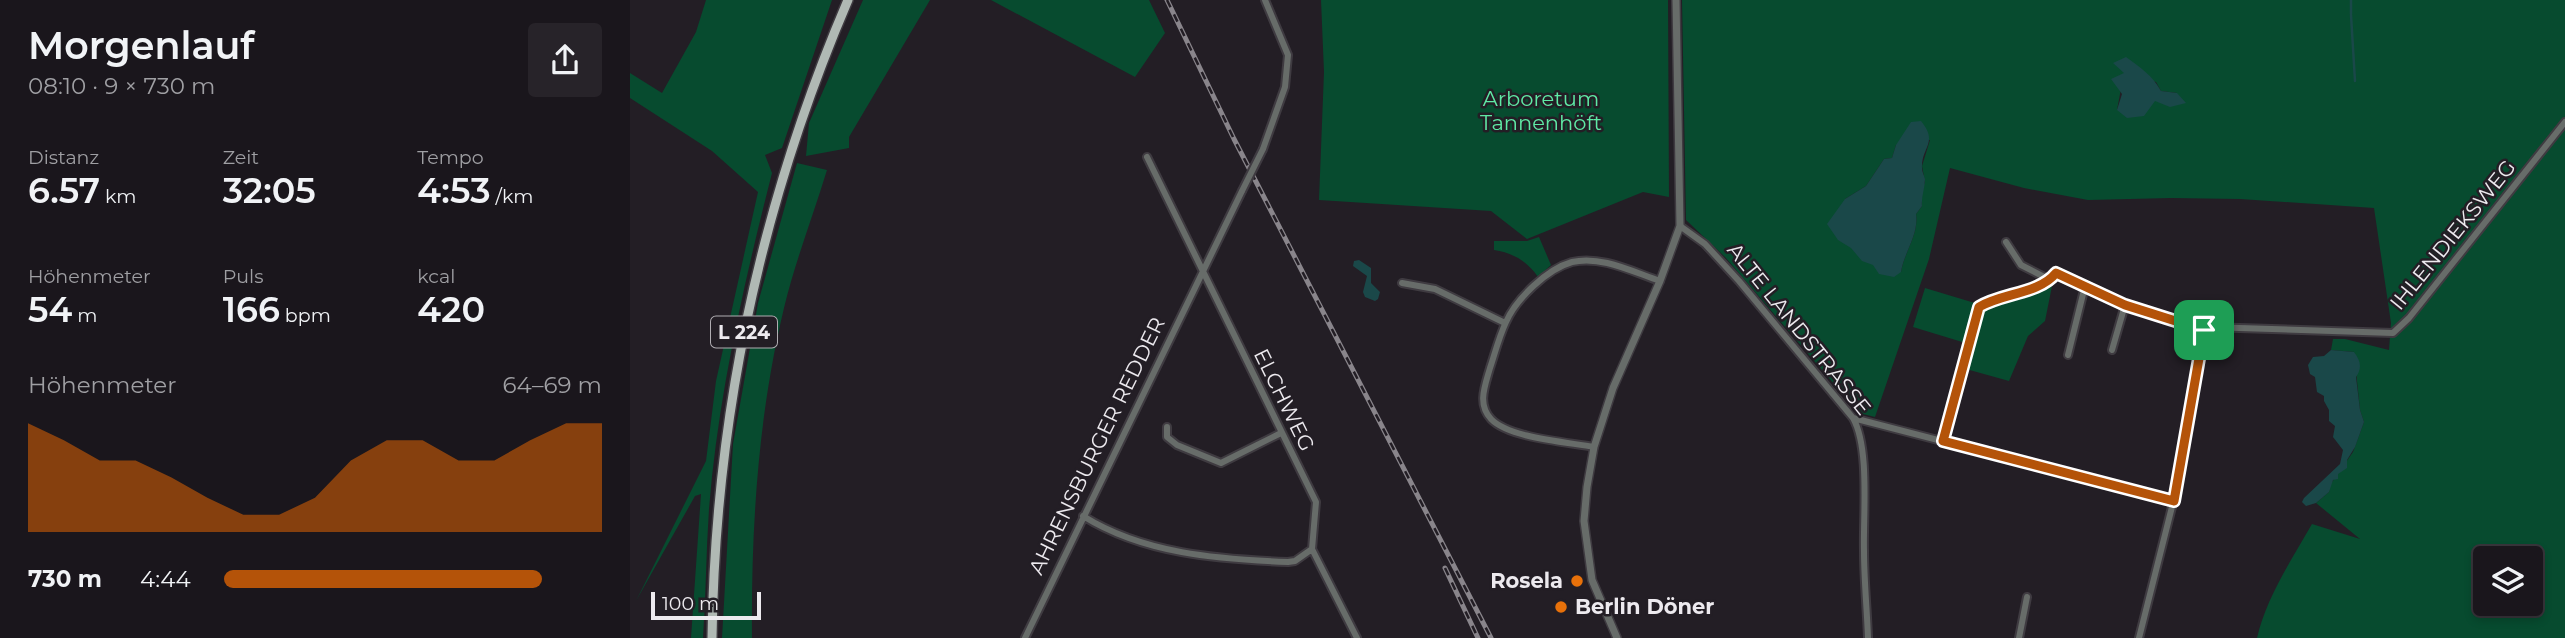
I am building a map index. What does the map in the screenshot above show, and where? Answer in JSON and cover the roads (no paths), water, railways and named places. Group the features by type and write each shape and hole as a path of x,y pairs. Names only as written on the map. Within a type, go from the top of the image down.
{"main road":[{"name":"L 224","path":"712,638 715,535 723,457 751,296 794,139 848,0"}],"street":[{"name":"AHRENSBURGER REDDER","path":"1026,636 1263,149 1286,87 1288,55 1265,0"},
{"path":"1617,638 1592,580 1584,521 1594,447 1613,388 1660,281 1680,226 1676,0"},
{"name":"IHLENDIEKSWEG","path":"2204,330 2207,327 2393,333 2426,297 2565,122"},
{"path":"1147,158 1202,270"},
{"name":"ALTE LANDSTRASSE","path":"1680,226 1705,244 1739,281 1853,418 1860,432 1868,638"},
{"path":"2006,242 2021,265 2050,280"},
{"path":"1594,447 1513,432 1489,417 1483,407 1483,394 1505,323 1539,280 1560,266 1575,261 1602,261 1660,281"},
{"name":"ELCHWEG","path":"1202,270 1316,502 1312,549"},
{"path":"1943,441 1979,307 1990,300 2050,280 2056,273 2125,305 2204,330 2174,501 2139,638"},
{"path":"1402,284 1435,289 1505,323"},
{"path":"2068,355 2085,286"},
{"path":"2112,350 2125,305"},
{"path":"1853,418 2174,501"},
{"path":"1167,427 1167,437 1177,445 1221,463 1281,433"},
{"path":"1083,516 1129,540 1209,558 1288,562 1295,561 1312,549 1357,638"},
{"path":"2019,638 2027,597"},
{"path":"1026,636 1036,638"}],"waterway":[{"path":"2351,0 2351,14"},
{"path":"2351,15 2355,81"}],"railway":[{"path":"1167,0 1234,139 1491,638"},
{"path":"1445,568 1478,638"}],"place":[{"name":"Rosela","path":"1577,581"},
{"name":"Berlin Döner","path":"1561,607"}],"park label":[{"name":"Arboretum Tannenhöft","path":"1541,111"}]}
